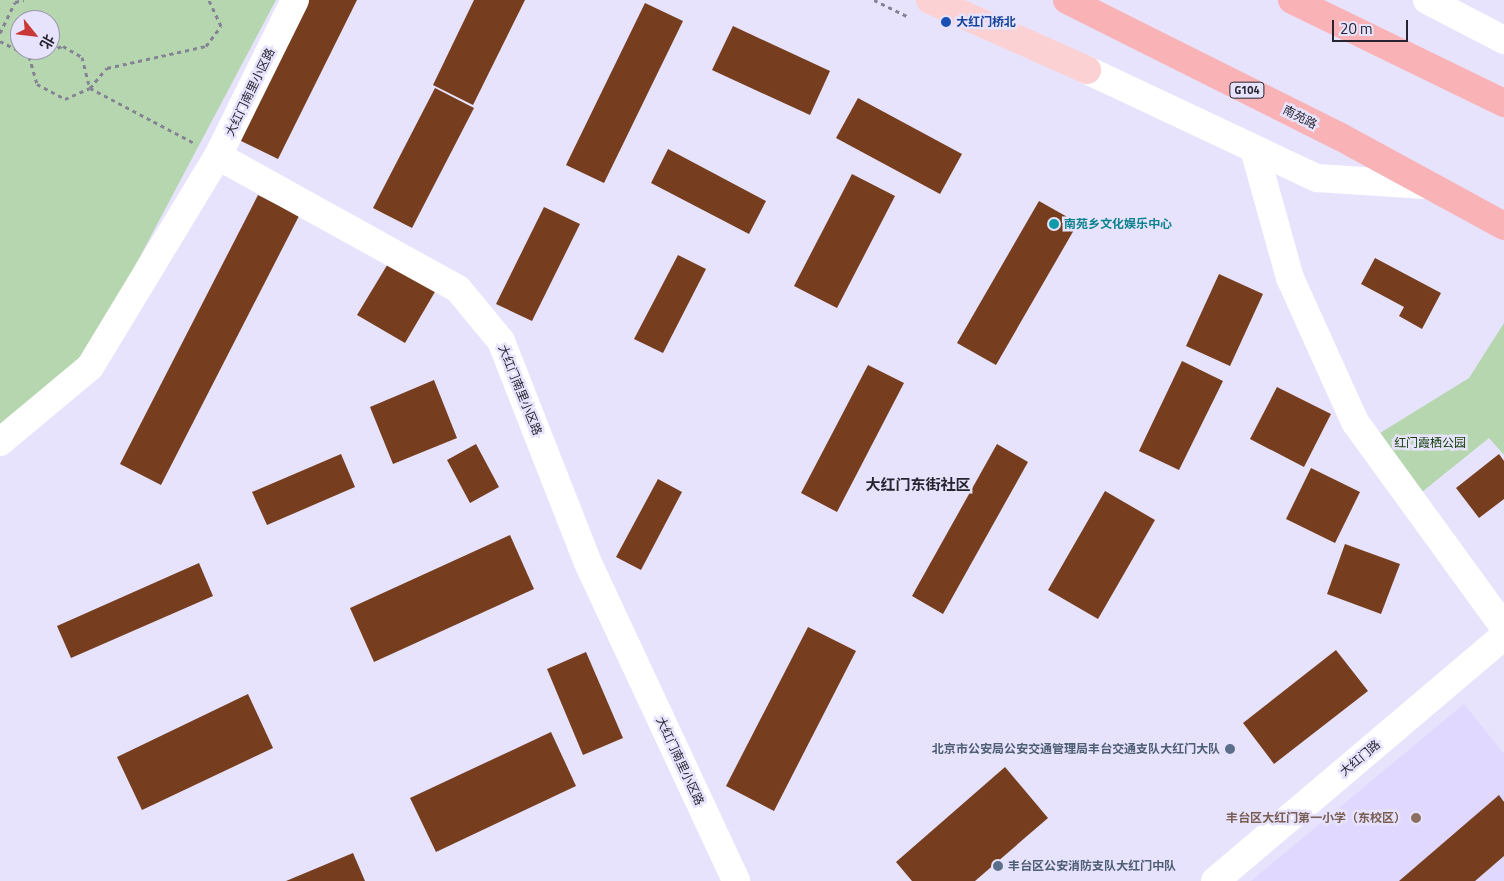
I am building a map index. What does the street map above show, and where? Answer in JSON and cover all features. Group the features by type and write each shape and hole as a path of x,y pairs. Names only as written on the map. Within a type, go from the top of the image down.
{"highway":[{"name":"南苑路","path":"1067,0 1339,136 1425,186 1504,226"},
{"path":"1292,0 1504,103"},
{"path":"1309,0 1330,19"}],"main road":[{"path":"930,0 1087,70"}],"street":[{"name":"大红门南里小区路","path":"295,0 218,156 458,289 501,341 588,563 736,881"},
{"path":"1427,0 1504,40"},
{"path":"1087,70 1317,178 1425,186"},
{"path":"1254,149 1290,278 1355,422 1504,627"},
{"path":"0,442 90,367 218,156"},
{"name":"大红门路","path":"1216,881 1504,636"}],"path":[{"path":"0,33 15,2 24,0"},
{"path":"30,60 37,84 65,99 90,88 107,68 206,46 221,26 210,0"},
{"path":"60,47 63,46 82,57 90,88 218,156"}],"shaded area":[{"name":"丰台区大红门第一小学（东校区）","path":"1464,704 1504,754 1504,881 1251,881"}],"green space":[{"path":"0,0 276,0 91,349 0,426"},
{"name":"红门霞栖公园","path":"1504,323 1504,455 1489,438 1422,492 1380,433 1469,378"}],"building":[{"path":"309,0 357,0 278,159 239,140"},
{"path":"474,0 525,0 473,105 433,85"},
{"path":"645,3 683,21 604,183 566,165"},
{"path":"733,26 830,71 810,115 712,70"},
{"path":"435,88 474,108 412,228 373,208"},
{"path":"858,98 962,154 940,194 836,138"},
{"path":"668,149 766,201 749,234 651,183"},
{"path":"852,174 895,196 837,308 794,286"},
{"path":"258,195 299,216 161,485 120,464"},
{"path":"1039,201 1078,223 996,365 957,343"},
{"path":"544,207 580,224 532,321 496,304"},
{"path":"678,255 706,269 663,353 634,339"},
{"path":"392,257 439,285 405,343 357,315"},
{"path":"1375,258 1441,293 1422,329 1399,316 1404,307 1361,284"},
{"path":"1219,274 1263,294 1230,366 1186,346"},
{"path":"1182,361 1223,381 1179,470 1139,451"},
{"path":"868,365 904,383 837,512 801,493"},
{"path":"434,380 457,438 393,464 370,407"},
{"path":"1277,387 1331,414 1304,467 1250,439"},
{"path":"476,444 499,487 470,503 447,460"},
{"path":"997,444 1028,462 943,614 912,596"},
{"path":"341,454 355,487 267,525 252,492"},
{"path":"1499,454 1504,461 1504,499 1479,518 1456,488"},
{"path":"1311,468 1360,492 1335,543 1286,519"},
{"path":"658,479 682,492 641,570 616,557"},
{"path":"1105,491 1155,520 1098,619 1048,590"},
{"path":"510,535 534,589 374,662 350,608"},
{"path":"1345,544 1400,564 1381,614 1327,594"},
{"path":"199,563 213,596 71,658 57,626"},
{"path":"808,627 856,651 774,811 726,786"},
{"path":"1336,650 1368,691 1274,764 1243,723"},
{"path":"586,652 623,738 583,755 547,669"},
{"path":"248,694 273,748 142,810 117,757"},
{"path":"551,732 576,786 436,852 410,798"},
{"path":"1005,767 1048,818 975,881 912,881 896,862"},
{"path":"1499,795 1504,802 1504,856 1475,881 1399,881"},
{"path":"353,853 365,881 286,881"}],"place":[{"name":"大红门桥北","path":"946,22"},
{"name":"南苑乡文化娱乐中心","path":"1054,224"},
{"name":"北京市公安局公安交通管理局丰台交通支队大红门大队","path":"1230,749"},
{"name":"丰台区大红门第一小学（东校区）","path":"1416,818"},
{"name":"丰台区公安消防支队大红门中队","path":"998,866"}],"district":[{"name":"大红门东街社区","path":"918,485"}]}
